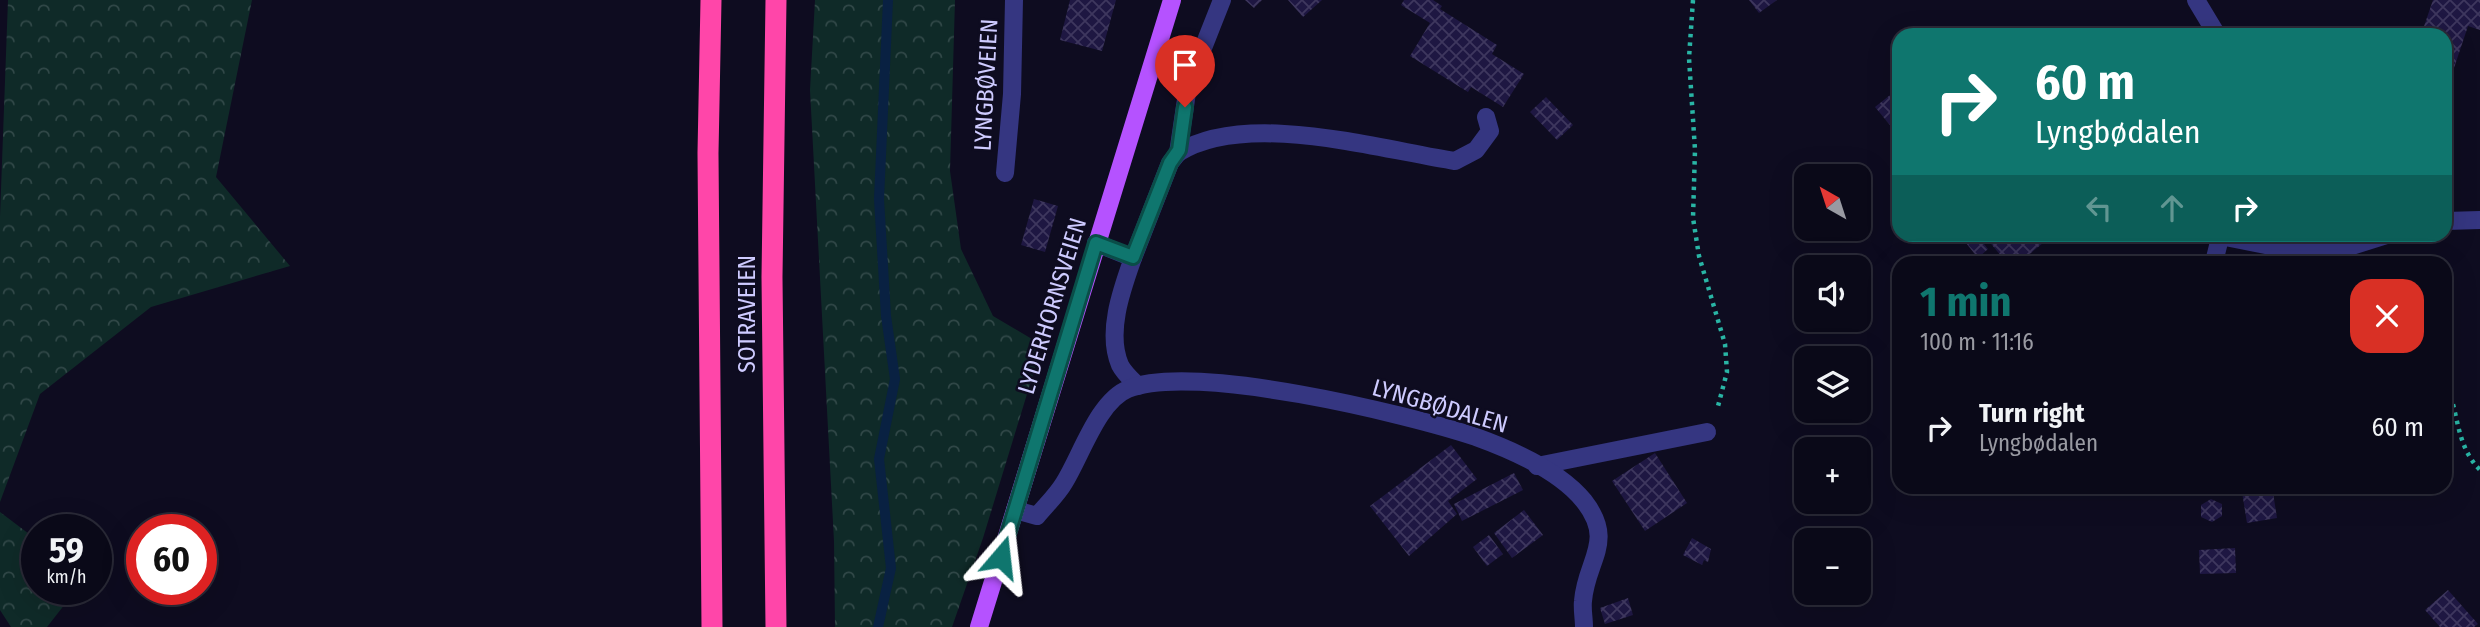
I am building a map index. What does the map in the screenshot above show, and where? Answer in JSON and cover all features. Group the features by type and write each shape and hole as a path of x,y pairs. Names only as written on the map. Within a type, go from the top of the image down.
{"highway":[{"name":"SOTRAVEIEN","path":"711,0 708,153 712,627"},
{"name":"SOTRAVEIEN","path":"776,0 772,277 776,627"}],"main road":[{"name":"LYDERHORNSVEIEN","path":"979,627 1172,0"}],"street":[{"name":"LYNGBØVEIEN","path":"1005,173 1012,94 1014,0"},
{"path":"1178,153 1188,86 1222,0"},
{"path":"2196,0 2213,28"},
{"path":"1138,386 1121,368 1116,351 1117,317 1123,285 1133,257 1170,163 1178,153 1195,143 1224,135 1283,133 1455,161 1476,150 1490,131 1486,117"},
{"path":"2452,221 2480,220"},
{"path":"2248,242 2281,248 2339,250 2364,242"},
{"path":"1096,243 1133,257"},
{"name":"LYNGBØDALEN","path":"1015,510 1037,516 1063,485 1105,409 1116,396 1138,386 1159,382 1237,384 1329,401 1476,438 1537,466 1583,501 1599,528 1600,544 1583,600 1584,627"},
{"path":"1537,466 1707,432"}],"path":[{"path":"1693,0 1689,58 1695,150 1693,218 1699,256 1725,344 1727,372 1722,396 1707,432"},
{"path":"2452,398 2463,449 2480,470"}],"green space":[{"path":"8,0 252,0 216,177 290,266 151,307 40,394 0,502 0,217"},
{"path":"815,0 955,0 950,171 961,249 993,316 1042,345 983,538 952,627 835,627 834,541 810,90"},
{"path":"0,512 21,528 21,605 64,605 47,627 11,627 0,610"}],"building":[{"path":"1070,0 1116,0 1102,51 1060,40"},
{"path":"1245,0 1262,0 1254,8"},
{"path":"1288,0 1322,0 1303,17"},
{"path":"1404,0 1433,0 1442,6 1440,9 1497,45 1492,54 1524,74 1503,107 1471,87 1468,92 1410,56 1430,23 1401,5"},
{"path":"1749,0 1777,0 1759,13"},
{"path":"2433,0 2480,0 2480,30 2468,26 2454,68 2452,28 2423,28"},
{"path":"1892,94 1892,128 1875,107"},
{"path":"1546,97 1573,125 1557,140 1530,112"},
{"path":"1034,199 1058,206 1045,252 1021,245"},
{"path":"1965,242 1982,242 1988,249 1976,256"},
{"path":"1990,242 2044,242 2027,256 2001,256"},
{"path":"1451,445 1477,479 1448,501 1457,514 1409,556 1370,506"},
{"path":"1655,453 1687,503 1645,531 1612,481"},
{"path":"1514,473 1523,490 1462,521 1454,504"},
{"path":"2242,494 2273,494 2277,518 2247,523"},
{"path":"2211,499 2222,504 2222,516 2212,522 2201,517 2201,505"},
{"path":"1524,510 1543,535 1512,558 1494,533"},
{"path":"1489,535 1503,554 1487,566 1473,547"},
{"path":"1692,538 1711,549 1708,562 1704,560 1702,565 1683,555"},
{"path":"2235,548 2236,573 2200,574 2199,550"},
{"path":"2448,590 2478,624 2474,627 2440,627 2425,610"},
{"path":"1628,598 1633,615 1605,624 1600,608"}],"waterway":[{"path":"878,627 891,568 879,459 895,379 886,316 879,199 888,0"}],"route":[{"path":"1001,557 1096,243 1133,257 1170,163 1178,153 1185,107"}]}
